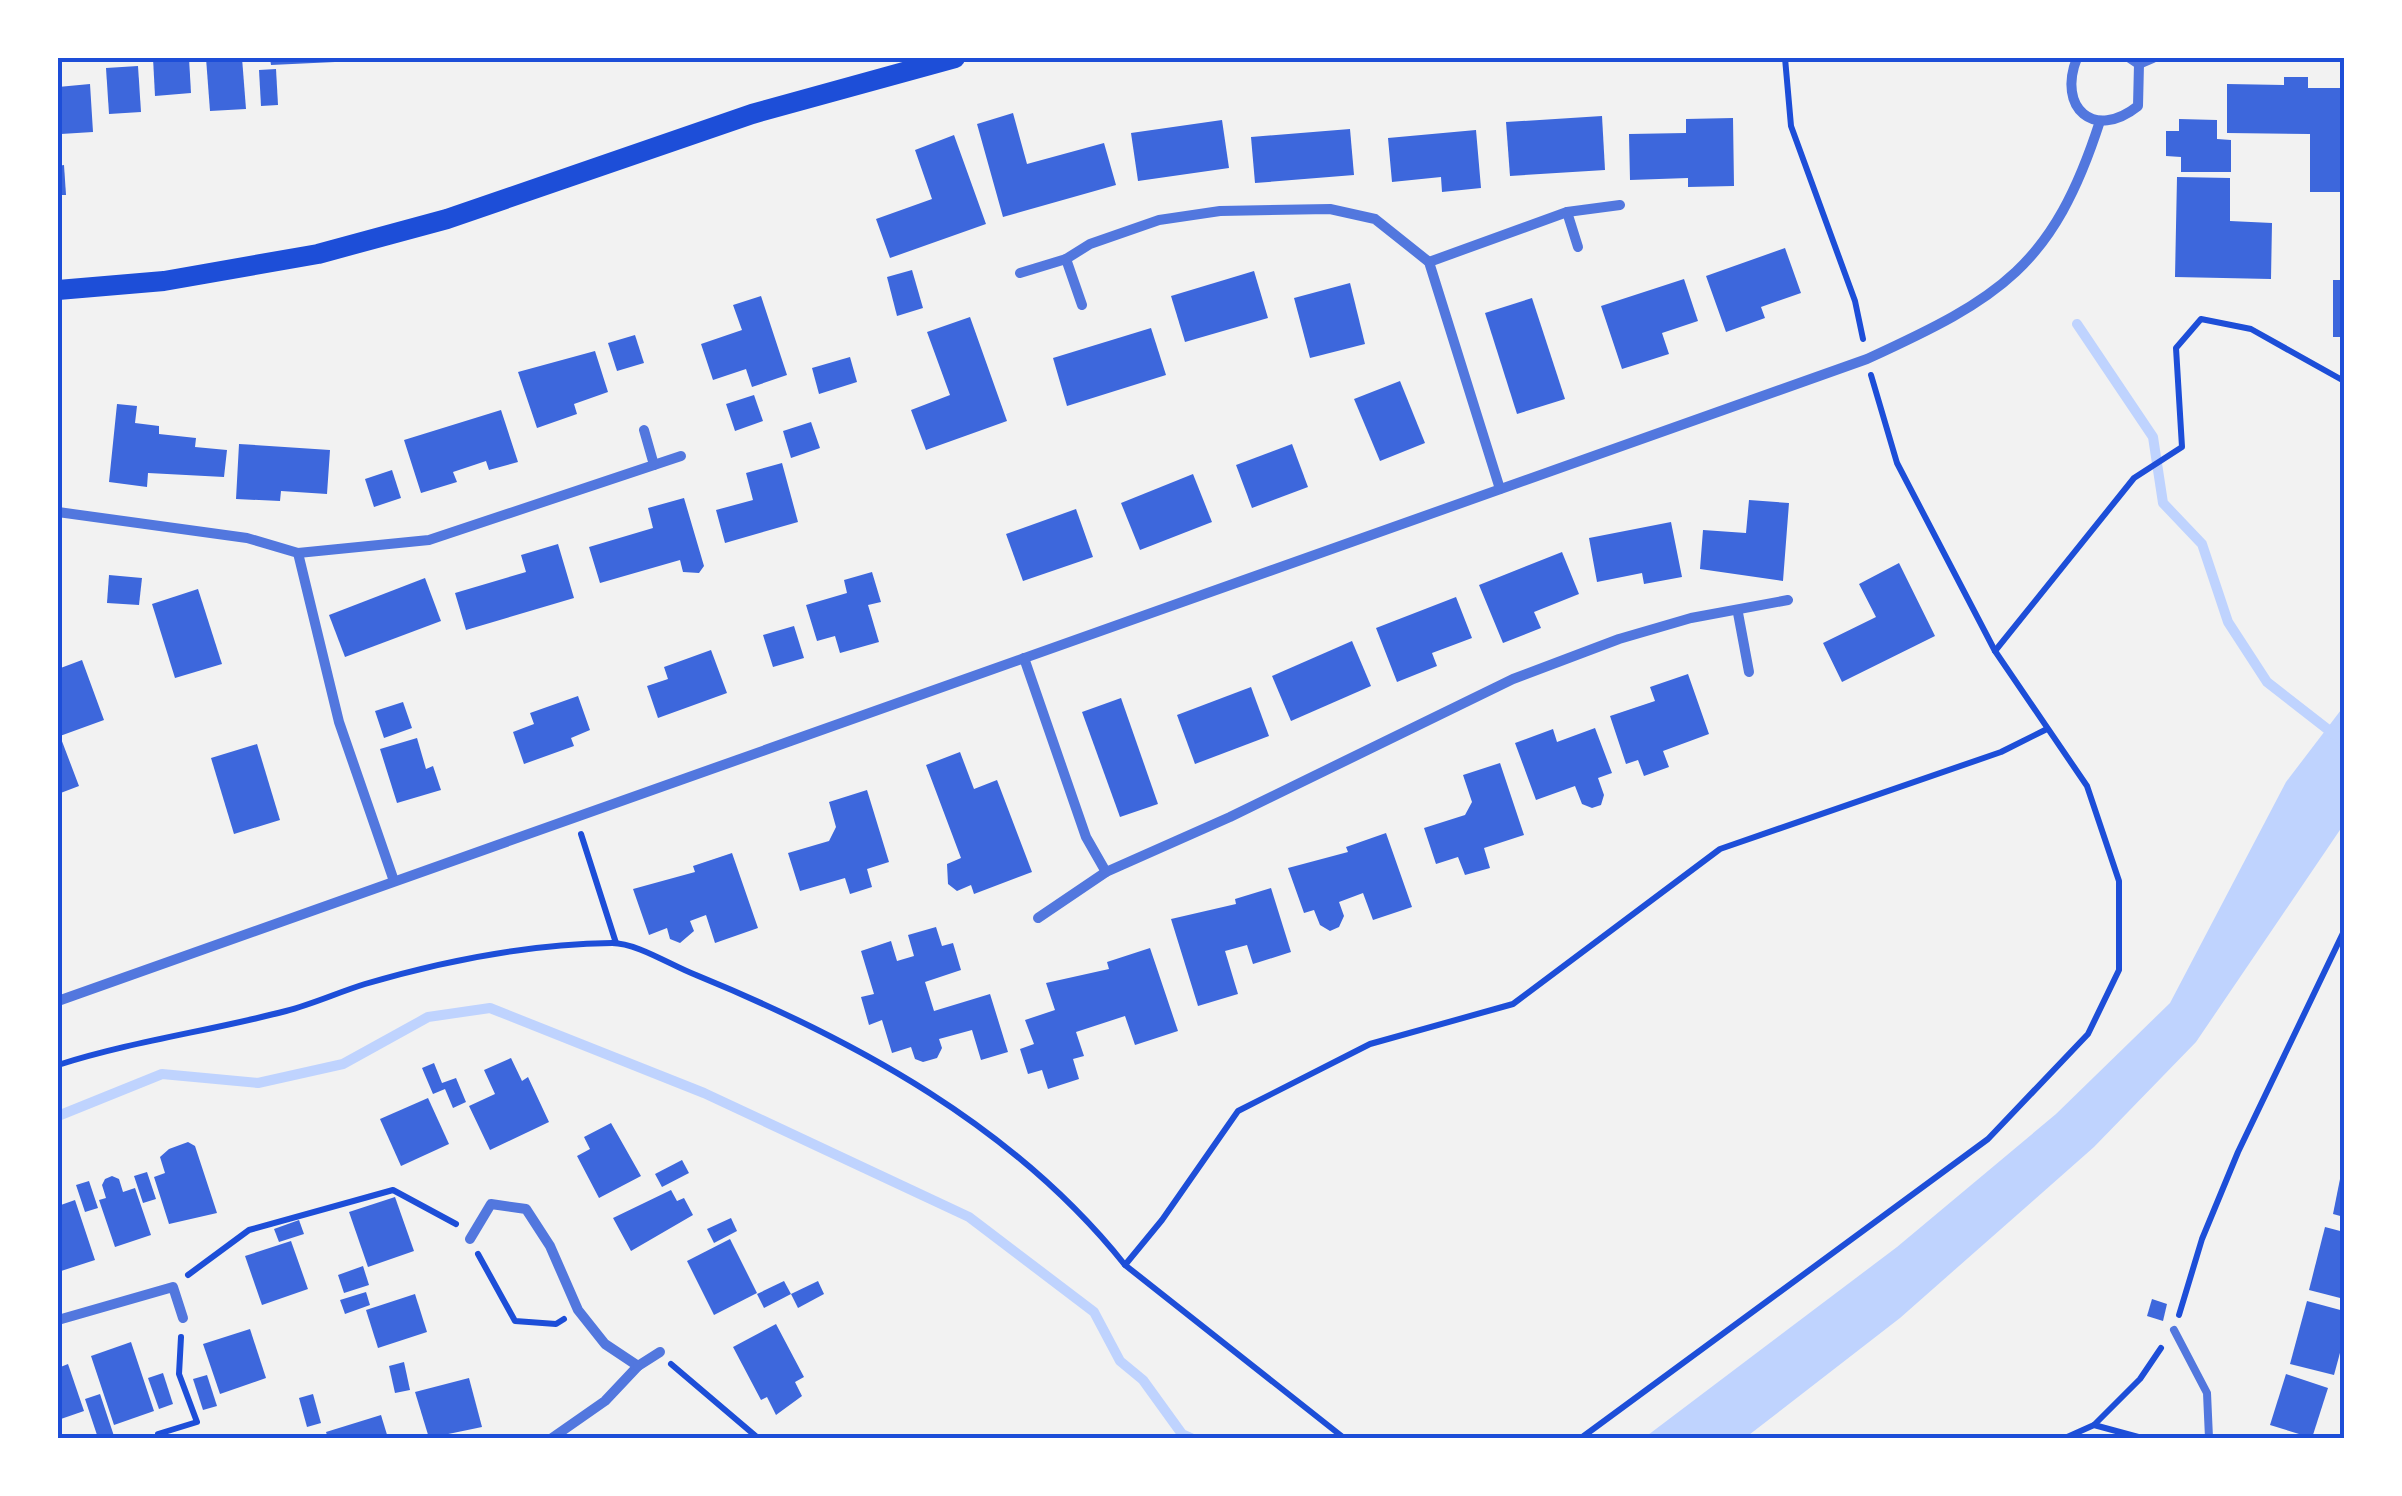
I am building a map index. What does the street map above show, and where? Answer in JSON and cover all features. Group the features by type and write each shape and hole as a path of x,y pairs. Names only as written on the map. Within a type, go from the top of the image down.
{"main road":[{"path":"58,290 164,281 318,254 447,219 752,114 955,58"}],"street":[{"path":"2078,58 2070,75 2070,94 2080,113 2100,121 2120,120 2138,106 2134,61 2154,58"},
{"path":"58,1000 1867,359 1956,318 2016,274 2069,205 2100,121"},
{"path":"1429,262 1568,212 1620,204"},
{"path":"1020,273 1066,260 1090,244 1159,220 1282,207 1330,210 1375,219 1429,262 1500,489"},
{"path":"1568,212 1578,247"},
{"path":"1066,260 1082,305"},
{"path":"644,430 654,464"},
{"path":"58,512 247,538 298,553 429,540 681,456"},
{"path":"298,553 339,722 394,880"},
{"path":"1038,918 1106,872 1230,818 1513,679 1618,639 1691,618 1738,613 1788,600"},
{"path":"1738,613 1749,672"},
{"path":"1024,658 1086,836 1106,872"},
{"path":"470,1240 491,1204 526,1209 550,1246 578,1310 605,1344 638,1366"},
{"path":"58,1320 172,1287 183,1318"},
{"path":"552,1438 605,1401 638,1366 660,1352"}],"lane":[{"path":"2174,1330 2207,1393 2209,1438"}],"path":[{"path":"1582,1438 1988,1139 2088,1034 2118,970 2119,881 2087,786 1995,650 1897,464 1855,301 1791,126 1786,58"},
{"path":"1995,650 2134,478 2182,447 2176,348 2201,319 2250,328 2344,381"},
{"path":"1125,1264 1162,1220 1238,1110 1370,1044 1514,1004 1720,849 2000,752 2047,729"},
{"path":"576,816 616,942"},
{"path":"2065,1438 2094,1425 2140,1379 2174,1330 2202,1239 2238,1152 2330,954 2344,932"},
{"path":"58,1065 122,1045 287,1011 367,984 481,957 616,942 745,995 872,1058 979,1123 1099,1232 1125,1264 1344,1438"},
{"path":"172,1287 248,1230 393,1190 450,1218 470,1240 515,1321 556,1324 578,1310"},
{"path":"160,1438 158,1434 197,1422 178,1374 183,1318"},
{"path":"660,1352 690,1385 758,1438"},
{"path":"2094,1425 2142,1438"}],"water":[{"path":"2344,706 2344,824 2196,1042 2094,1147 1900,1318 1745,1438 1644,1438 1897,1247 2056,1114 2170,1003 2286,782"}],"building":[{"path":"153,58 189,58 191,93 155,96"},
{"path":"206,58 242,58 246,109 210,111"},
{"path":"270,58 335,58 335,62 271,65"},
{"path":"138,66 141,112 109,114 106,68"},
{"path":"276,69 278,105 261,106 259,70"},
{"path":"2284,77 2308,77 2308,88 2344,88 2344,192 2310,192 2310,134 2227,133 2227,84 2284,85"},
{"path":"90,84 93,132 61,134 58,87"},
{"path":"1013,113 1027,164 1104,143 1116,185 1003,217 977,124"},
{"path":"1602,116 1605,170 1510,176 1506,122"},
{"path":"1733,118 1734,186 1688,187 1688,178 1630,180 1629,134 1686,133 1686,119"},
{"path":"2179,119 2217,120 2217,139 2231,140 2231,172 2181,172 2181,157 2166,156 2166,131 2179,131"},
{"path":"1222,120 1229,168 1138,181 1131,133"},
{"path":"1350,129 1354,175 1255,183 1251,137"},
{"path":"1476,130 1481,188 1442,192 1441,177 1392,182 1388,138"},
{"path":"954,135 986,224 890,258 876,219 932,199 915,150"},
{"path":"64,165 66,195 58,195 58,166"},
{"path":"2177,177 2230,178 2230,221 2272,223 2271,279 2175,277"},
{"path":"1785,248 1801,293 1761,307 1765,318 1726,332 1706,276"},
{"path":"912,270 923,308 897,316 887,277"},
{"path":"1254,271 1268,318 1185,342 1171,296"},
{"path":"1684,279 1698,321 1662,333 1669,354 1622,369 1601,306"},
{"path":"2333,280 2344,280 2344,337 2333,337"},
{"path":"1350,283 1365,344 1310,358 1294,298"},
{"path":"761,296 787,375 752,387 746,369 713,380 701,344 742,330 733,305"},
{"path":"1532,298 1565,399 1517,414 1485,313"},
{"path":"970,317 1007,421 926,450 911,410 950,395 927,332"},
{"path":"1151,328 1166,375 1067,406 1053,358"},
{"path":"635,335 644,363 617,371 608,343"},
{"path":"595,351 608,392 574,404 577,414 537,428 518,372"},
{"path":"850,357 857,382 819,394 812,368"},
{"path":"1400,381 1425,443 1380,461 1354,399"},
{"path":"754,395 763,421 735,431 726,404"},
{"path":"117,404 137,406 135,423 159,426 159,434 196,438 195,447 227,450 224,477 148,473 147,487 109,482"},
{"path":"501,410 518,462 489,470 486,461 453,472 457,482 421,493 404,440"},
{"path":"811,422 820,448 791,458 783,431"},
{"path":"239,444 330,450 327,494 281,491 280,501 236,499"},
{"path":"1292,444 1308,487 1252,508 1236,465"},
{"path":"782,463 798,522 725,543 716,510 753,500 746,473"},
{"path":"392,470 401,498 374,507 365,479"},
{"path":"1193,474 1212,522 1140,550 1121,503"},
{"path":"684,498 704,566 699,573 683,572 680,560 600,583 589,547 653,528 648,508"},
{"path":"1749,500 1789,503 1783,581 1700,569 1703,530 1746,533"},
{"path":"1076,509 1093,557 1023,581 1006,534"},
{"path":"1671,522 1682,577 1644,584 1642,573 1597,582 1589,538"},
{"path":"558,544 574,598 466,630 455,593 526,572 521,555"},
{"path":"1562,552 1579,594 1534,612 1541,628 1503,643 1479,585"},
{"path":"1899,563 1935,636 1842,682 1823,643 1876,617 1859,584"},
{"path":"872,572 881,602 868,605 879,642 840,653 835,636 817,641 806,605 847,593 844,580"},
{"path":"109,575 142,578 139,605 107,603"},
{"path":"425,578 441,621 345,657 329,615"},
{"path":"198,589 222,664 175,678 152,604"},
{"path":"1456,597 1472,638 1432,653 1437,666 1397,682 1376,628"},
{"path":"794,626 804,658 773,667 763,635"},
{"path":"1352,641 1371,686 1291,721 1272,676"},
{"path":"711,650 727,693 658,718 647,686 668,679 664,667"},
{"path":"82,660 104,720 60,736 79,786 58,794 58,669"},
{"path":"1688,674 1709,734 1663,751 1669,767 1644,776 1638,760 1626,764 1610,716 1655,701 1650,687"},
{"path":"1251,687 1269,736 1195,764 1177,715"},
{"path":"578,696 590,730 571,738 574,746 524,764 513,732 534,724 530,713"},
{"path":"1121,698 1158,804 1120,817 1082,712"},
{"path":"403,702 412,728 384,738 375,711"},
{"path":"1595,728 1612,773 1598,778 1604,795 1601,805 1592,808 1582,804 1575,786 1536,800 1515,743 1553,729 1557,742"},
{"path":"417,738 426,769 433,766 441,790 397,803 380,749"},
{"path":"257,744 280,820 234,834 211,758"},
{"path":"960,752 974,789 997,780 1032,872 974,894 971,885 957,891 948,884 947,864 961,858 926,765"},
{"path":"1500,763 1524,835 1484,848 1490,868 1465,875 1458,857 1436,864 1424,828 1465,815 1472,802 1463,775"},
{"path":"867,790 889,862 867,869 872,887 850,894 845,878 800,891 788,853 829,841 836,827 829,802"},
{"path":"1386,833 1412,907 1373,920 1363,893 1339,902 1344,916 1339,927 1330,931 1320,925 1314,910 1304,913 1288,868 1348,852 1346,847"},
{"path":"732,853 758,928 715,943 706,915 690,921 694,931 680,943 670,939 667,928 649,935 633,889 695,872 693,866"},
{"path":"1271,888 1291,952 1253,964 1247,945 1225,951 1238,994 1198,1006 1171,919 1236,904 1235,899"},
{"path":"936,927 942,946 953,943 961,970 925,982 934,1011 990,994 1008,1052 981,1060 972,1030 939,1039 942,1048 937,1058 923,1062 915,1059 911,1047 892,1053 882,1020 869,1025 861,997 874,994 861,951 891,941 897,961 914,956 908,935"},
{"path":"1150,948 1178,1031 1135,1045 1125,1016 1076,1032 1084,1056 1073,1059 1079,1079 1048,1089 1042,1070 1028,1074 1020,1049 1034,1044 1025,1020 1055,1010 1046,983 1109,969 1107,962"},
{"path":"511,1058 522,1081 528,1077 549,1122 490,1150 469,1106 495,1094 484,1070"},
{"path":"434,1063 442,1083 456,1078 466,1102 453,1108 445,1089 433,1094 422,1068"},
{"path":"428,1098 449,1144 401,1166 380,1119"},
{"path":"611,1123 641,1176 599,1198 577,1156 590,1149 584,1137"},
{"path":"188,1142 195,1146 217,1213 169,1224 154,1177 165,1173 160,1157"},
{"path":"682,1160 689,1173 662,1187 655,1174"},
{"path":"2344,1164 2344,1217 2333,1214"},
{"path":"147,1172 156,1199 143,1203 134,1176"},
{"path":"112,1176 119,1179 123,1192 135,1188 151,1235 115,1247 99,1200 106,1198 102,1185"},
{"path":"89,1181 98,1208 85,1212 76,1185"},
{"path":"671,1190 677,1201 684,1198 693,1215 631,1251 613,1218"},
{"path":"395,1197 414,1251 368,1267 349,1212"},
{"path":"75,1200 95,1260 58,1272 58,1206"},
{"path":"731,1218 737,1231 714,1243 707,1229"},
{"path":"299,1220 304,1234 279,1242 274,1229"},
{"path":"2325,1227 2344,1232 2344,1299 2309,1290"},
{"path":"730,1239 757,1293 714,1315 687,1261"},
{"path":"291,1241 308,1289 262,1305 245,1256"},
{"path":"363,1266 369,1285 344,1293 338,1275"},
{"path":"784,1281 791,1294 764,1308 757,1294"},
{"path":"818,1281 824,1294 798,1308 791,1294"},
{"path":"366,1292 370,1305 345,1314 340,1300"},
{"path":"415,1294 427,1332 378,1348 366,1310"},
{"path":"2152,1299 2167,1304 2163,1321 2147,1316"},
{"path":"2307,1301 2344,1311 2344,1338 2334,1375 2290,1364"},
{"path":"776,1324 804,1377 795,1382 802,1396 776,1415 767,1397 761,1400 733,1347"},
{"path":"250,1329 266,1378 220,1394 203,1344"},
{"path":"131,1342 154,1411 114,1425 91,1356"},
{"path":"404,1362 410,1390 395,1393 389,1366"},
{"path":"68,1364 84,1411 58,1420 58,1368"},
{"path":"163,1373 173,1404 159,1409 148,1378"},
{"path":"2286,1374 2328,1388 2312,1438 2270,1425"},
{"path":"207,1375 217,1406 203,1410 193,1379"},
{"path":"469,1378 482,1427 429,1438 415,1392"},
{"path":"100,1394 114,1436 108,1438 98,1438 85,1399"},
{"path":"313,1394 321,1423 307,1427 299,1398"},
{"path":"381,1415 388,1438 328,1438 326,1432"}],"waterway":[{"path":"2077,324 2153,437 2163,503 2202,544 2228,622 2267,682 2344,742"},
{"path":"58,1116 162,1074 258,1083 343,1064 428,1017 490,1008 704,1093 969,1217 1094,1312 1120,1361 1143,1380 1182,1434 1191,1438"}]}
